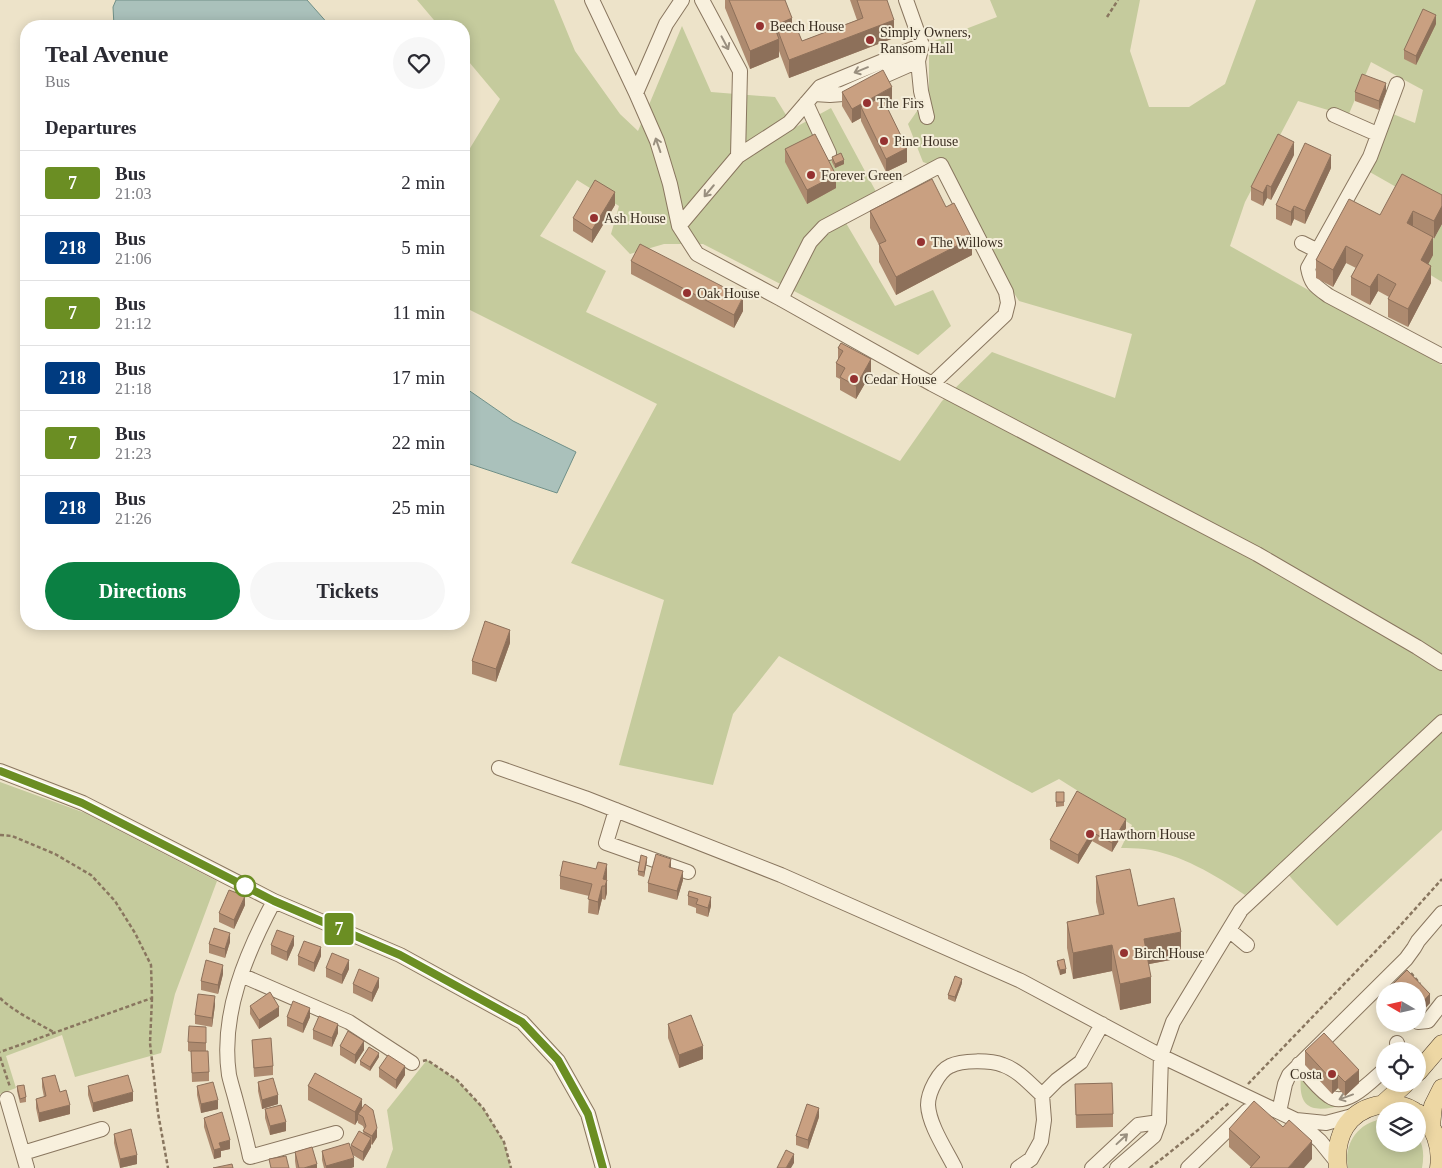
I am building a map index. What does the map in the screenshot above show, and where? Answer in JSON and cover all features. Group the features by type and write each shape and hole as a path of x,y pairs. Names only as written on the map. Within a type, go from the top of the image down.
{"main road":[{"path":"1426,1063 1442,1044"},
{"path":"1431,1126 1433,1106 1442,1088"},
{"path":"1385,1102 1396,1092"},
{"path":"1337,1165 1336,1153 1339,1140 1346,1126 1357,1115 1376,1106"},
{"path":"1426,1121 1437,1136 1441,1150 1439,1168"}],"street":[{"path":"592,0 656,140 670,184 679,226 697,254 932,384 1257,554 1442,662"},
{"path":"636,93 666,24 682,0"},
{"path":"702,0 740,71 738,156"},
{"path":"906,0 922,45 918,61 921,91 927,116"},
{"path":"679,226 738,156 789,124 820,87 922,45"},
{"path":"810,98 843,94 918,61"},
{"path":"1398,84 1377,134 1370,157 1308,268 1313,284 1329,296 1442,356"},
{"path":"810,98 828,153"},
{"path":"1334,115 1377,134"},
{"path":"781,299 810,242 824,227 946,162 1006,292 1008,303 1004,316 932,384"},
{"path":"1302,242 1318,251"},
{"path":"1117,1168 1154,1136 1158,1122 1161,1056 1173,1022 1241,910 1442,722"},
{"path":"499,768 616,810 790,879 1021,981 1161,1056 1296,1120 1320,1141 1337,1165"},
{"path":"0,771 82,803 274,901 400,955 522,1022 558,1060 588,1114 603,1168"},
{"path":"616,810 606,843 688,872"},
{"path":"274,901 258,932 241,976 233,1002 228,1039 229,1075 250,1157 336,1133"},
{"path":"1388,982 1418,941 1442,913"},
{"path":"1229,930 1247,945"},
{"path":"241,976 349,1022 412,1063"},
{"path":"1279,1112 1285,1084 1289,1075 1376,994"},
{"path":"1426,1021 1442,1003"},
{"path":"1042,1094 1081,1062 1102,1024"},
{"path":"955,1168 932,1123 928,1104 933,1083 949,1066 973,1061 1002,1064 1020,1074 1042,1094 1044,1120 1040,1141 1031,1159 1018,1168"},
{"path":"1299,1064 1330,1098 1338,1100 1346,1099 1356,1093 1376,1076"},
{"path":"7,1099 27,1168"},
{"path":"1188,1168 1256,1102"},
{"path":"1296,1120 1326,1123 1357,1115"},
{"path":"1092,1168 1138,1125 1158,1122"},
{"path":"23,1154 102,1129"}],"path":[{"path":"1107,17 1118,0"},
{"path":"0,835 12,836 55,854 91,875 115,901 135,933 151,965 150,1043 158,1113 168,1168"},
{"path":"1150,1168 1198,1130 1240,1093 1398,928 1442,879"},
{"path":"1411,973 1419,982"},
{"path":"0,998 56,1033"},
{"path":"0,1052 152,998"},
{"path":"0,1057 14,1096 7,1099"},
{"path":"412,1063 427,1060 456,1080 483,1108 504,1142 511,1168"}],"green space":[{"path":"417,0 554,0 575,51 620,114 638,131 682,26 711,92 775,97 794,128 831,108 880,199 843,218 895,306 933,290 951,326 918,355 703,244 664,244 630,254 611,234 619,206 577,180 540,236 606,271 586,312 900,461 942,401 992,352 1115,398 1132,334 1019,301 998,268 950,172 923,162 908,124 929,94 929,43 997,17 990,0 1140,0 1130,51 1149,107 1189,107 1225,84 1256,0 1442,0 1442,213 1368,171 1393,114 1415,123 1423,90 1371,62 1348,116 1298,101 1245,202 1230,246 1442,365 1442,830 1337,926 1280,864 1245,895 1210,873 1171,855 1144,849 1121,848 1132,825 1059,779 1032,793 779,656 733,714 713,785 619,765 664,600 571,563 657,404 470,310 470,148 500,99 470,63 470,20 434,20"},
{"path":"1442,224 1442,282 1424,271 1413,228 1434,239"},
{"path":"0,782 85,813 217,881 175,994 161,1053 75,1077 62,1035 6,1056 16,1088 0,1094"},
{"path":"427,1060 457,1080 483,1108 504,1142 511,1168 386,1168 393,1149 387,1110"},
{"path":"1301,1076 1327,1104 1333,1106 1346,1104 1318,1109 1306,1104 1302,1098"},
{"path":"1376,1121 1376,1152 1423,1152 1422,1168 1348,1168 1348,1150 1351,1142 1355,1135 1368,1124"}],"water":[{"path":"116,0 307,0 325,20 114,20 113,7"},
{"path":"470,391 513,421 576,452 557,493 470,464"}],"building":[{"path":"729,0 785,0 792,18 774,26 779,39 750,51"},
{"path":"857,0 887,0 894,20 789,60 778,31 795,24 802,41 863,18"},
{"path":"1423,9 1436,15 1416,56 1404,50"},
{"path":"883,70 892,87 852,109 842,92"},
{"path":"1362,74 1386,83 1379,101 1355,92"},
{"path":"882,97 907,148 886,159 861,107"},
{"name":"Forever Green","path":"815,134 836,175 807,190 785,149"},
{"path":"1278,134 1294,142 1271,187 1267,185 1263,193 1251,187"},
{"path":"1305,143 1331,155 1305,211 1294,206 1291,212 1276,205"},
{"path":"841,153 844,160 835,164 832,157"},
{"path":"1402,174 1442,195 1442,206 1434,221 1413,211 1407,223 1433,237 1421,260 1431,266 1408,309 1388,299 1396,284 1378,274 1370,287 1351,277 1363,255 1346,246 1333,270 1316,260 1349,199 1380,215"},
{"name":"The Willows","path":"932,179 946,207 954,203 972,238 896,277 879,244 886,241 870,211"},
{"path":"595,180 615,192 592,230 573,218"},
{"path":"640,244 743,297 734,315 631,261"},
{"path":"841,343 871,359 856,386 840,377 845,368 836,363 843,351 838,348"},
{"path":"485,621 510,630 496,669 472,661"},
{"name":"Hawthorn House","path":"1077,791 1126,819 1112,843 1092,832 1078,855 1050,840"},
{"path":"1056,792 1064,792 1064,802 1056,802"},
{"path":"656,854 671,859 669,867 683,871 677,891 648,883"},
{"path":"641,855 647,857 644,872 638,871"},
{"path":"563,861 596,869 598,862 607,864 603,879 607,880 605,886 602,886 598,902 588,899 592,884 560,876"},
{"path":"1130,869 1138,906 1174,898 1181,932 1144,939 1151,977 1120,984 1112,945 1073,953 1067,922 1104,914 1096,876"},
{"path":"229,890 245,896 234,920 219,913"},
{"path":"689,891 711,897 708,908 696,904 698,899 688,896"},
{"path":"214,928 230,933 225,949 209,944"},
{"path":"277,930 294,936 287,952 271,945"},
{"path":"304,941 321,947 314,963 298,956"},
{"path":"332,953 349,960 342,975 326,968"},
{"path":"1064,959 1066,969 1060,970 1057,961"},
{"path":"206,960 223,965 218,985 201,981"},
{"path":"359,969 379,978 372,993 353,984"},
{"path":"1407,970 1418,982 1395,982"},
{"path":"955,976 962,979 955,997 948,995"},
{"path":"1426,990 1430,994 1426,998"},
{"path":"270,992 279,1007 259,1020 250,1006"},
{"path":"198,994 215,996 212,1018 195,1015"},
{"path":"293,1001 310,1008 303,1024 287,1017"},
{"path":"691,1015 703,1046 679,1055 668,1024"},
{"path":"319,1016 338,1024 332,1038 313,1030"},
{"path":"189,1026 206,1027 206,1043 188,1042"},
{"path":"348,1031 364,1041 355,1055 340,1046"},
{"path":"1324,1033 1359,1070 1345,1082 1338,1075 1332,1080 1305,1051"},
{"path":"271,1038 273,1066 254,1068 252,1040"},
{"path":"369,1047 379,1053 370,1067 360,1061"},
{"path":"191,1051 208,1051 209,1072 192,1073"},
{"path":"388,1055 405,1066 396,1080 379,1068"},
{"path":"315,1073 362,1099 355,1112 308,1086"},
{"path":"55,1075 60,1092 66,1090 70,1105 39,1113 36,1099 46,1096 42,1078"},
{"path":"128,1075 133,1092 93,1103 88,1086"},
{"path":"273,1078 278,1095 262,1100 258,1082"},
{"path":"213,1082 218,1100 201,1104 197,1086"},
{"path":"1112,1083 1113,1114 1076,1115 1075,1084"},
{"path":"24,1085 26,1097 20,1099 17,1086"},
{"path":"1254,1101 1283,1127 1289,1120 1312,1141 1288,1168 1250,1168 1260,1157 1229,1129"},
{"path":"365,1104 373,1110 377,1128 372,1136 363,1131 366,1126 363,1117 358,1114"},
{"path":"807,1104 819,1108 808,1140 796,1136"},
{"path":"281,1105 286,1122 270,1126 265,1109"},
{"path":"222,1112 230,1140 219,1143 221,1148 214,1150 204,1118"},
{"path":"131,1129 137,1155 120,1159 114,1134"},
{"path":"359,1131 371,1138 363,1152 351,1145"},
{"path":"349,1143 354,1158 326,1166 322,1151"},
{"path":"312,1147 317,1164 299,1168 295,1152"},
{"path":"786,1150 794,1154 786,1168 777,1168"},
{"path":"286,1156 289,1168 271,1168 269,1159"},
{"path":"232,1164 233,1168 213,1168"}],"bus line":[{"name":"7","path":"0,771 82,803 274,901 400,955 522,1022 558,1060 588,1114 603,1168"}],"place":[{"name":"Beech House","path":"760,26"},
{"name":"Simply Owners, Ransom Hall","path":"870,40"},
{"name":"The Firs","path":"867,103"},
{"name":"Pine House","path":"884,141"},
{"name":"Forever Green","path":"811,175"},
{"name":"Ash House","path":"594,218"},
{"name":"The Willows","path":"921,242"},
{"name":"Oak House","path":"687,293"},
{"name":"Cedar House","path":"854,379"},
{"name":"Hawthorn House","path":"1090,834"},
{"name":"Birch House","path":"1124,953"},
{"name":"Costa","path":"1332,1074"}]}
